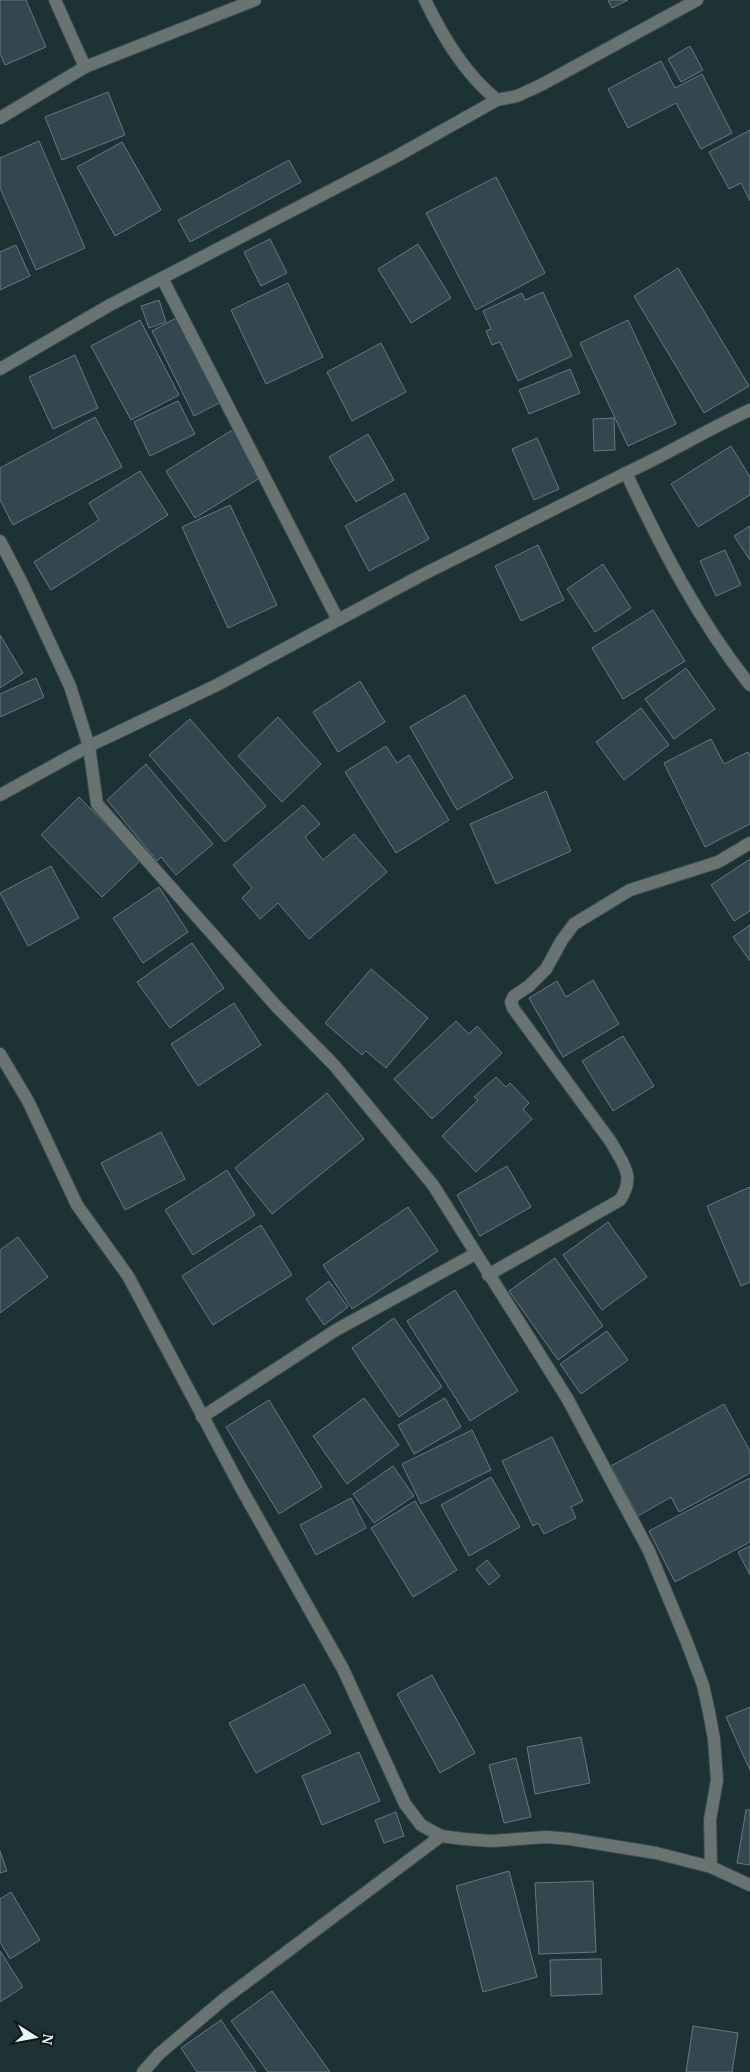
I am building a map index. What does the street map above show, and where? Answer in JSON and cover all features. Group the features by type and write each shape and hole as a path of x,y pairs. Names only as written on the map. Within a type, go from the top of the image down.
{"street":[{"path":"54,0 85,67"},
{"path":"0,118 85,67 255,0"},
{"path":"425,0 466,70 483,89 497,100"},
{"path":"0,369 110,305 397,156 497,100 517,96 541,85 697,0"},
{"path":"162,278 338,620"},
{"path":"0,795 89,746 217,685 338,620 750,410"},
{"path":"626,473 680,581 712,631 750,684"},
{"path":"0,541 22,583 70,686 89,746 97,804 277,1007 334,1065 433,1185 576,1415 649,1551 703,1686 714,1738 717,1780 710,1820 711,1867"},
{"path":"488,1274 620,1200 627,1190 628,1183 623,1164 610,1142 513,1008 514,996 529,986 546,969 562,940 574,924 630,890 718,862 750,843"},
{"path":"0,1054 28,1101 76,1205 128,1276 202,1418 342,1669 405,1804 421,1826 440,1836 491,1841 547,1837 656,1853 711,1867 750,1885"},
{"path":"202,1418 336,1330 475,1254"},
{"path":"142,2072 224,1999 440,1836"}],"building":[{"path":"0,0 26,0 46,47 5,65 0,54"},
{"path":"608,0 628,0 612,8"},
{"path":"690,46 703,70 681,82 668,59"},
{"path":"661,61 675,88 702,74 732,133 701,149 676,103 628,128 608,89"},
{"path":"108,92 125,135 62,160 45,117"},
{"path":"750,130 750,201 741,183 729,189 709,152"},
{"path":"39,141 85,248 36,270 0,188 0,158"},
{"path":"122,142 161,210 115,236 77,167"},
{"path":"289,160 301,182 190,242 178,220"},
{"path":"496,177 545,273 476,310 426,213"},
{"path":"270,239 287,273 261,286 244,252"},
{"path":"418,244 451,298 411,323 378,269"},
{"path":"16,245 30,276 0,290 0,252"},
{"path":"678,268 749,386 704,413 634,296"},
{"path":"288,283 323,357 266,384 231,310"},
{"path":"543,292 572,356 518,381 500,342 492,345 486,331 491,329 483,311 522,293 525,300"},
{"path":"159,300 166,322 149,328 141,306"},
{"path":"178,317 221,402 194,416 152,331"},
{"path":"140,320 179,395 131,420 91,346"},
{"path":"628,320 676,424 628,446 580,343"},
{"path":"381,343 406,392 352,421 327,372"},
{"path":"75,355 98,408 53,429 29,377"},
{"path":"570,369 580,393 529,414 519,390"},
{"path":"178,401 195,434 150,456 134,422"},
{"path":"95,417 122,467 13,525 0,500 0,468"},
{"path":"614,418 615,450 594,451 593,419"},
{"path":"234,429 263,476 195,518 166,471"},
{"path":"368,434 394,480 356,502 329,457"},
{"path":"537,438 559,489 534,500 512,449"},
{"path":"731,446 750,477 750,495 698,527 671,484"},
{"path":"140,471 168,515 51,590 34,562 99,520 89,503"},
{"path":"405,493 429,539 369,571 345,526"},
{"path":"230,505 277,605 228,628 182,527"},
{"path":"750,526 750,560 734,536"},
{"path":"538,545 564,600 521,621 495,566"},
{"path":"725,550 741,585 716,596 700,561"},
{"path":"603,564 631,608 595,632 567,589"},
{"path":"653,610 685,661 623,699 592,648"},
{"path":"0,635 23,673 0,688"},
{"path":"686,668 715,709 674,739 645,699"},
{"path":"36,678 44,697 0,717 0,694"},
{"path":"360,681 385,722 338,752 313,712"},
{"path":"465,695 513,778 457,810 410,727"},
{"path":"641,708 669,745 624,780 596,742"},
{"path":"278,717 321,764 282,802 238,756"},
{"path":"190,719 266,806 225,842 149,755"},
{"path":"711,739 724,764 748,752 750,756 750,824 705,847 664,763"},
{"path":"386,746 397,763 409,755 449,820 396,853 345,772"},
{"path":"146,764 213,844 176,875 161,857 157,861 107,800"},
{"path":"546,791 571,851 496,884 470,824"},
{"path":"79,797 141,860 102,897 41,835"},
{"path":"303,805 320,824 305,837 323,860 354,834 387,872 309,939 278,903 260,919 242,898 252,888 233,865"},
{"path":"750,859 750,911 734,921 711,885"},
{"path":"51,866 79,918 28,946 0,893"},
{"path":"159,887 188,932 143,963 113,918"},
{"path":"750,925 750,961 733,937"},
{"path":"192,943 224,988 170,1028 137,982"},
{"path":"371,969 428,1018 386,1068 366,1051 362,1055 325,1023"},
{"path":"593,980 619,1024 563,1057 529,998 557,981 566,997"},
{"path":"234,1003 261,1045 198,1086 171,1044"},
{"path":"456,1021 469,1034 477,1026 502,1053 432,1119 394,1079"},
{"path":"623,1036 654,1086 613,1111 582,1061"},
{"path":"496,1077 506,1087 510,1083 529,1103 523,1109 532,1119 476,1172 442,1136 478,1100 474,1097"},
{"path":"327,1093 364,1139 272,1214 235,1168"},
{"path":"161,1132 185,1179 125,1210 101,1163"},
{"path":"507,1166 531,1207 480,1236 457,1195"},
{"path":"227,1170 255,1215 193,1255 165,1210"},
{"path":"750,1187 750,1282 741,1286 707,1206"},
{"path":"408,1207 438,1251 352,1309 323,1265"},
{"path":"608,1222 647,1277 602,1310 563,1255"},
{"path":"261,1225 292,1275 213,1325 182,1276"},
{"path":"18,1237 48,1277 0,1313 0,1250"},
{"path":"555,1258 603,1326 558,1360 509,1291"},
{"path":"329,1281 348,1307 324,1325 306,1299"},
{"path":"455,1290 518,1391 470,1421 407,1321"},
{"path":"394,1318 442,1387 399,1417 352,1348"},
{"path":"607,1331 628,1360 581,1394 560,1364"},
{"path":"364,1398 399,1445 347,1484 313,1436"},
{"path":"445,1398 461,1427 414,1454 398,1425"},
{"path":"269,1400 322,1487 279,1514 226,1427"},
{"path":"724,1404 750,1451 750,1473 679,1512 671,1497 638,1516 611,1466"},
{"path":"472,1430 491,1470 421,1504 402,1464"},
{"path":"552,1437 583,1501 571,1507 576,1518 544,1534 538,1523 533,1526 502,1461"},
{"path":"393,1466 414,1496 374,1523 353,1494"},
{"path":"491,1477 520,1527 469,1556 441,1505"},
{"path":"750,1478 750,1542 675,1582 649,1531"},
{"path":"351,1498 366,1528 316,1555 300,1525"},
{"path":"415,1501 457,1570 413,1597 371,1528"},
{"path":"750,1546 750,1575 738,1552"},
{"path":"487,1560 500,1576 489,1585 476,1569"},
{"path":"432,1675 475,1753 440,1773 397,1694"},
{"path":"304,1684 331,1733 256,1773 229,1723"},
{"path":"750,1707 750,1770 726,1717"},
{"path":"581,1737 590,1783 535,1794 527,1747"},
{"path":"359,1752 380,1801 322,1825 302,1776"},
{"path":"516,1758 531,1817 504,1823 489,1765"},
{"path":"746,1810 750,1810 750,1865 737,1863"},
{"path":"396,1812 404,1836 384,1843 375,1820"},
{"path":"0,1851 7,1871 0,1873"},
{"path":"509,1871 537,1977 483,1992 456,1886"},
{"path":"593,1881 596,1952 539,1954 535,1883"},
{"path":"11,1892 40,1940 10,1959 0,1942 0,1899"},
{"path":"0,1951 23,1987 0,2002"},
{"path":"601,1959 602,1994 551,1996 550,1960"},
{"path":"272,1991 330,2072 268,2072 231,2021"},
{"path":"221,2020 256,2072 197,2072 181,2048"},
{"path":"693,2026 738,2033 732,2072 686,2072"}]}
